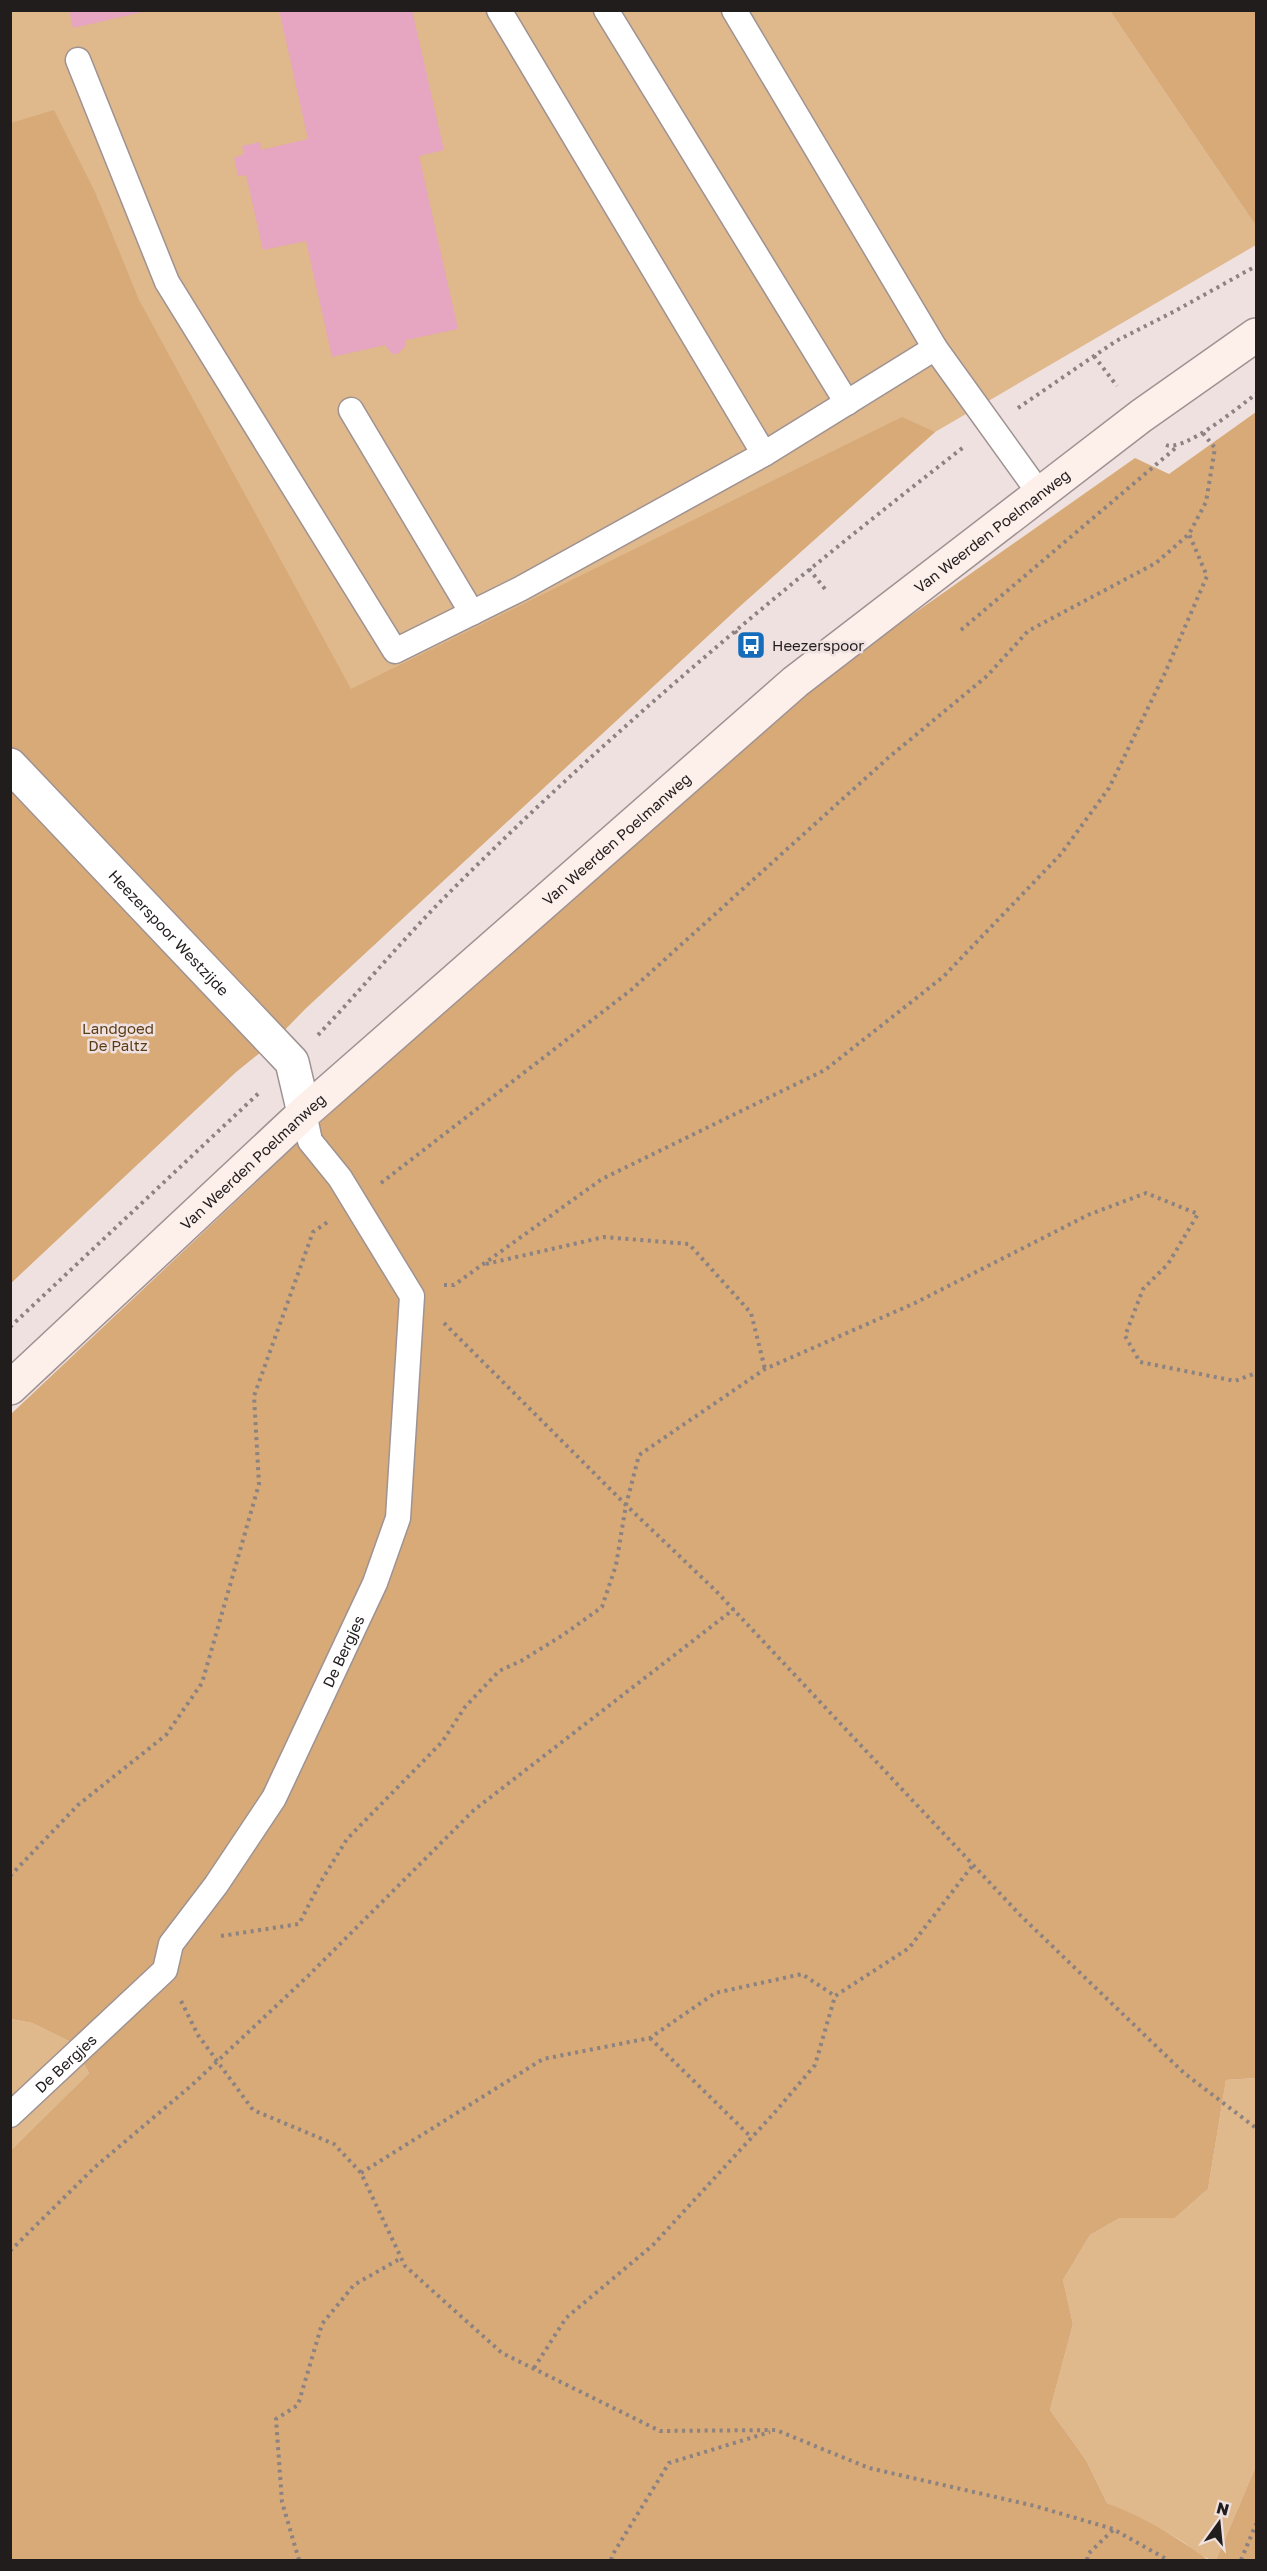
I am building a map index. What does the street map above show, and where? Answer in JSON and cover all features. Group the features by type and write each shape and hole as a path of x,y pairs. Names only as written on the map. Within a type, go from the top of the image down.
{"main road":[{"name":"Van Weerden Poelmanweg","path":"10,1388 304,1113 795,682 1142,416 1257,335"}],"street":[{"name":"Heezerspoor Westzijde","path":"10,765 292,1062"},
{"path":"292,1062 304,1113"}],"lane":[{"path":"499,10 764,454"},
{"path":"606,10 847,403"},
{"path":"734,10 935,348 1041,494"},
{"path":"78,60 167,282 395,651 472,613 764,454 935,348"},
{"path":"351,410 472,613"},
{"path":"304,1113 310,1142 340,1179 412,1296"},
{"name":"De Bergjes","path":"10,2115 165,1970 171,1944 216,1885 274,1798 375,1583 398,1518 412,1296"}],"path":[{"path":"10,1327 292,1062 438,904 590,757 675,681 809,569 992,426 1133,331 1257,266"},
{"path":"10,1876 78,1805 166,1735 202,1683 259,1484 254,1396 313,1232 354,1204 631,990 888,758 987,676 1028,631 1156,563 1189,534 1206,502 1215,448 1202,432 1257,394"},
{"path":"961,630 1178,446"},
{"path":"765,1369 751,1313 690,1244 604,1237 484,1265 602,1179 825,1070 951,969 1061,854 1109,788 1165,673 1206,576 1189,534"},
{"path":"809,569 825,589"},
{"path":"735,631 751,649"},
{"path":"171,1944 299,1924 320,1883 348,1839 442,1743 465,1707 499,1671 554,1641 602,1607 616,1565 626,1504 639,1455 765,1369 915,1303 1088,1215 1146,1193 1198,1214 1168,1264 1143,1289 1125,1336 1140,1362 1235,1382 1257,1373"},
{"path":"412,1296 458,1334 626,1504 734,1609 1021,1916 1184,2073 1257,2128"},
{"path":"10,2251 95,2167 219,2060 308,1976 474,1810 734,1609"},
{"path":"534,2368 566,2318 653,2245 752,2138 814,2065 835,1996 909,1948 973,1865"},
{"path":"165,1970 198,2035 219,2060 253,2110 334,2144 361,2173 405,2266 502,2353 660,2431 776,2430 869,2468 1035,2506 1113,2529 1168,2560"},
{"path":"361,2173 543,2060 650,2038 715,1993 802,1974 835,1996"},
{"path":"650,2038 752,2138"},
{"path":"299,2560 282,2502 276,2419 298,2405 322,2324 354,2285 401,2258"},
{"path":"611,2560 669,2463 776,2430"},
{"path":"1241,2560 1257,2524"},
{"path":"1087,2560 1088,2554 1113,2529"}],"green space":[{"name":"Landgoed De Paltz","path":"11,11 1110,11 1256,226 1256,245 935,432 739,607 11,1283"},
{"path":"1110,11 1256,11 1256,226"},
{"name":"Landgoed De Paltz","path":"54,110 95,192 139,300 351,689 902,417 935,432 739,607 11,1283 11,123"},
{"path":"1256,412 1256,2078 1226,2080 1208,2189 1175,2218 1120,2218 1090,2235 1063,2280 1073,2324 1050,2410 1086,2460 1107,2503 1160,2528 1208,2560 11,2560 11,2150 89,2073 71,2042 32,2023 11,2019 11,1414 300,1141 760,722 1135,458 1169,474"},
{"path":"11,2019 32,2023 71,2042 89,2073 11,2150"},
{"path":"1256,2078 1256,2466 1216,2560 1201,2556 1180,2540 1135,2515 1107,2503 1086,2460 1050,2410 1073,2324 1063,2280 1090,2235 1120,2218 1175,2218 1208,2189 1226,2080"},
{"path":"1256,2466 1256,2560 1216,2560"}],"building":[{"path":"69,10 147,10 147,11 73,28"},
{"path":"279,10 412,10 444,150 419,156 458,329 406,340 405,347 397,354 392,354 385,345 332,357 306,241 263,250 246,175 238,176 234,158 244,154 242,146 260,142 261,150 308,139"}],"place":[{"name":"Heezerspoor","path":"751,645"}]}
